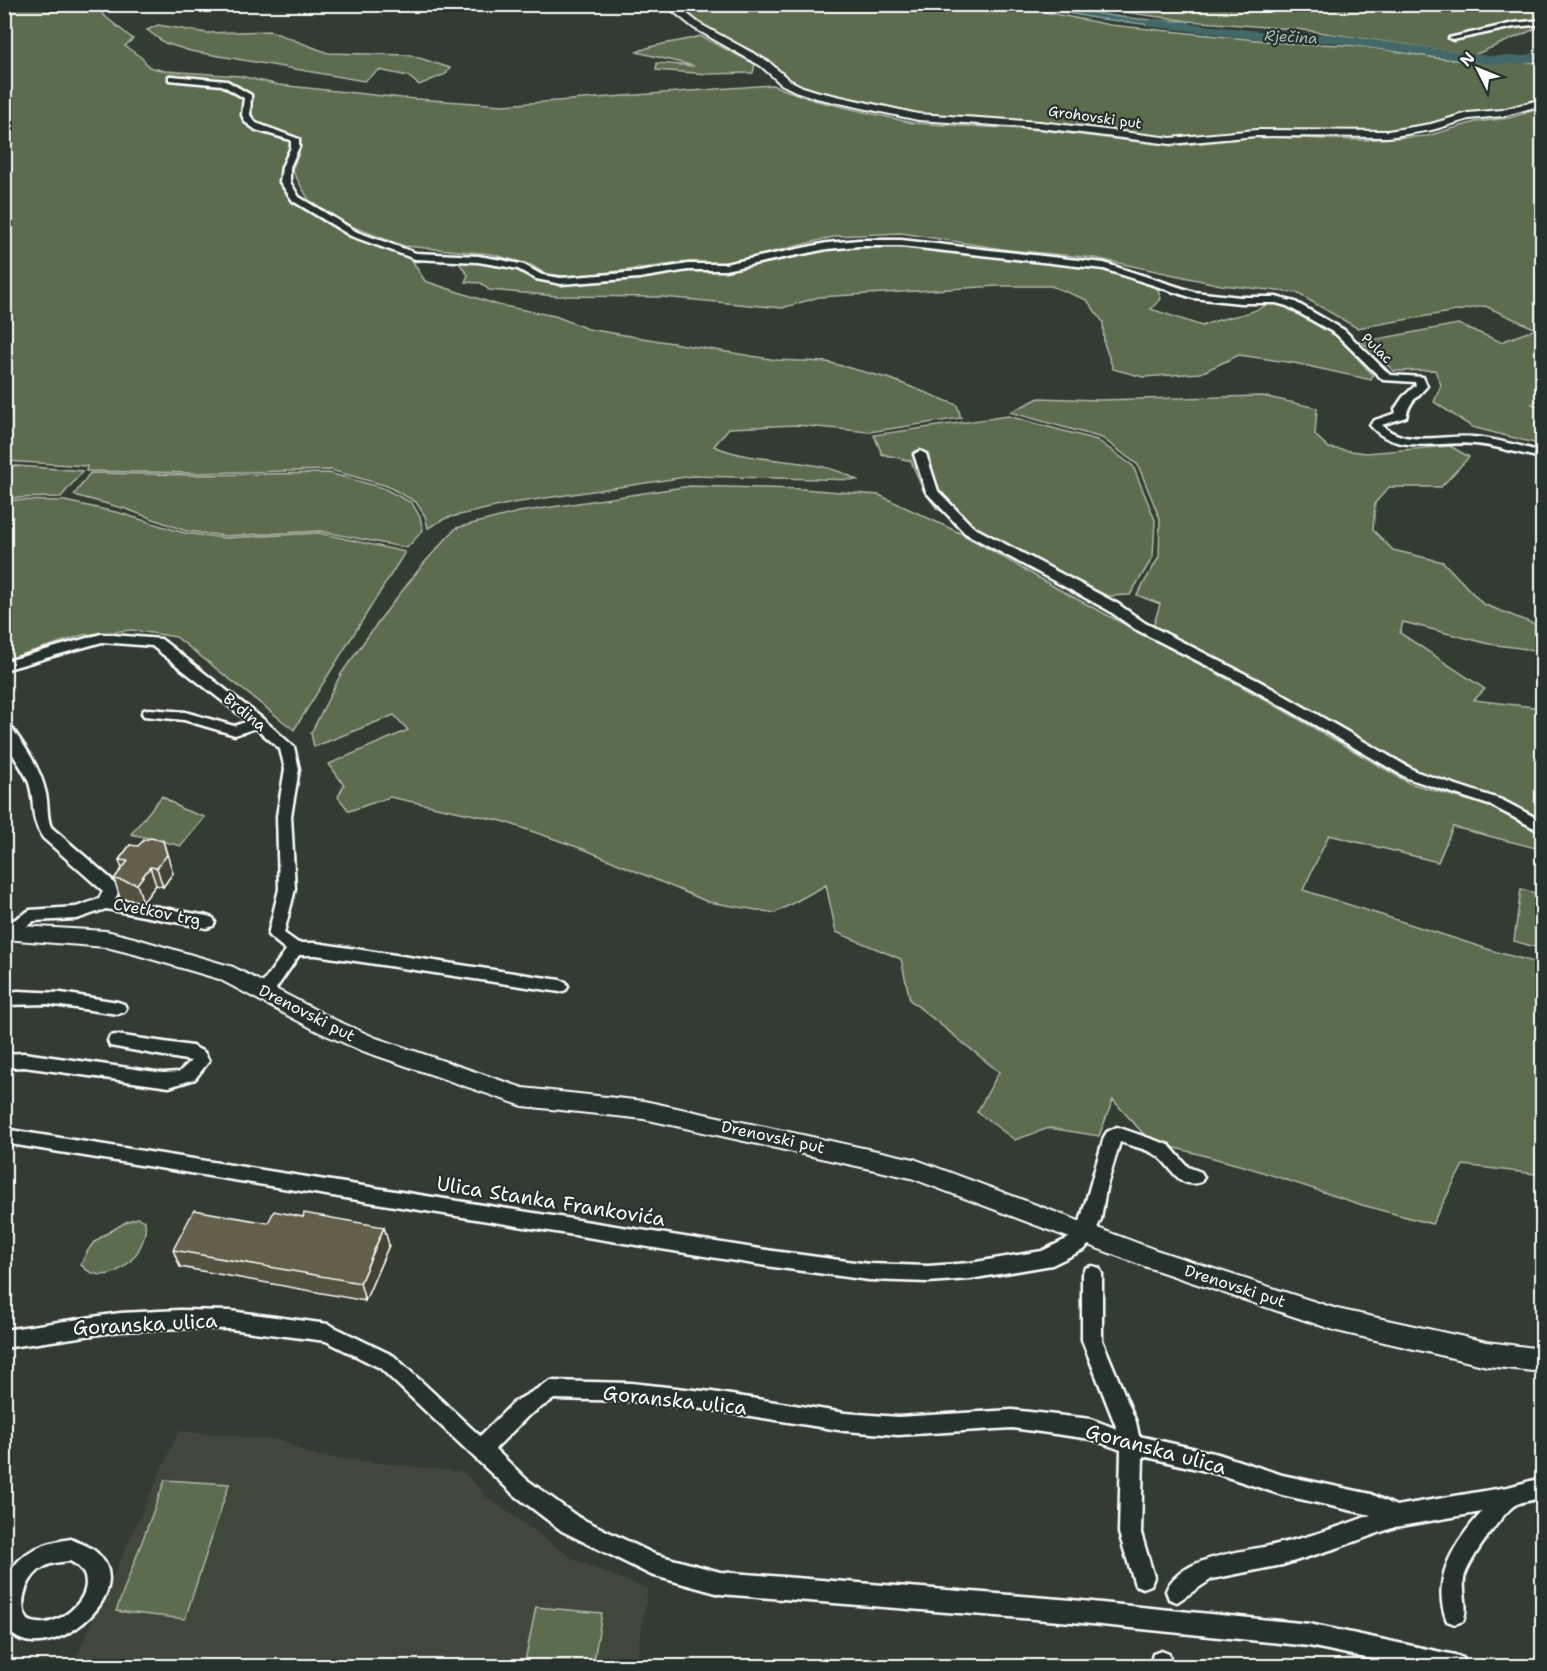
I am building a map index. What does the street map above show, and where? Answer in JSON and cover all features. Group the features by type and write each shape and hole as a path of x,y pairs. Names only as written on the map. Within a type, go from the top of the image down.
{"main road":[{"name":"Grohovski put","path":"668,4 697,26 758,59 785,82 799,89 850,103 918,117 1040,125 1171,141 1256,133 1388,134 1432,127 1468,116 1503,112 1542,102"},
{"name":"Drenovski put","path":"6,932 106,939 226,973 327,1026 368,1044 523,1097 644,1110 914,1169 1153,1259 1338,1320 1487,1354 1542,1361"}],"street":[{"path":"1453,38 1514,25 1542,22"},
{"name":"Pulac","path":"172,78 224,83 248,97 246,114 249,122 260,129 291,137 297,141 286,167 285,182 296,199 354,234 415,256 478,259 502,263 521,267 539,277 561,281 639,275 688,267 725,267 827,246 859,243 901,243 1118,269 1193,295 1240,300 1276,300 1291,304 1340,332 1387,378 1419,379 1422,386 1407,399 1401,409 1402,415 1376,425 1388,434 1422,442 1454,439 1484,441 1542,455"},
{"path":"920,454 932,492 969,530 1113,607 1140,626 1254,684 1412,776 1497,803 1542,827"},
{"name":"Brdina","path":"4,666 101,638 156,642 287,747 292,769 284,816 287,889 276,935 295,949"},
{"path":"149,713 185,716 235,731 258,722"},
{"name":"Cvetkov trg","path":"4,727 31,771 39,792 38,812 43,826 48,834 106,883 111,891 105,903 207,922"},
{"path":"6,932 30,916 77,913 94,909 105,903"},
{"path":"265,992 295,949 316,949 560,986"},
{"path":"4,999 40,996 118,1008"},
{"path":"4,1061 24,1060 163,1080 177,1080 189,1076 200,1061 192,1053 116,1041"},
{"path":"1085,1234 1092,1219 1097,1188 1114,1135 1121,1134 1163,1150 1182,1173 1195,1177"},
{"name":"Ulica Stanka Frankovića","path":"4,1136 586,1230 868,1272 939,1274 1032,1262 1066,1250 1078,1243 1085,1234"},
{"path":"1092,1274 1092,1340 1126,1422 1131,1443 1133,1458 1130,1533 1143,1577"},
{"name":"Goranska ulica","path":"4,1339 99,1324 180,1319 230,1320 328,1333 387,1362 481,1449 521,1409 551,1390 631,1392 712,1401 845,1422 898,1426 1011,1419 1091,1429 1131,1443 1218,1464 1323,1495 1371,1504 1395,1517"},
{"path":"481,1449 519,1486 570,1524 651,1563 720,1583 1072,1611 1309,1635 1455,1666"},
{"path":"1177,1591 1211,1568 1282,1554 1340,1537 1395,1517 1508,1497 1542,1488"},
{"path":"1455,1613 1453,1579 1457,1563 1473,1538 1508,1497"}],"shaded area":[{"path":"179,1431 281,1440 310,1455 464,1472 486,1496 575,1560 648,1589 636,1666 72,1666"}],"green space":[{"path":"1542,4 1542,26 1474,55 1304,30 1189,21 1074,5"},
{"path":"4,5 112,5 105,6 102,14 133,39 125,46 142,58 149,67 165,71 240,76 279,85 402,98 503,105 772,85 813,100 913,123 1040,130 1173,146 1259,137 1363,140 1427,136 1475,122 1509,118 1542,108 1542,397 1532,404 1542,407 1542,445 1472,427 1434,402 1441,385 1435,370 1394,371 1362,342 1458,324 1501,342 1536,329 1485,306 1357,328 1297,293 1221,285 1095,258 1009,250 901,233 837,236 724,264 689,262 572,277 546,274 531,265 491,254 404,246 348,225 309,200 292,170 299,153 291,147 282,182 292,199 321,220 349,235 390,251 420,258 477,260 519,269 540,280 631,278 726,269 830,248 890,244 1111,269 1157,287 1161,299 1151,309 1202,326 1254,311 1271,302 1285,306 1334,333 1373,375 1371,380 1294,363 1239,355 1201,373 1143,377 1113,369 1104,343 1103,322 1087,300 1051,286 998,286 819,297 782,308 662,297 557,296 489,290 481,283 465,282 468,275 459,263 434,260 413,262 425,281 498,305 555,316 588,329 776,360 827,362 891,379 957,405 961,418 869,432 797,425 729,428 714,446 749,456 823,467 857,480 692,476 513,503 446,518 428,528 425,516 416,502 387,486 331,470 199,473 86,471 87,466 5,461"},
{"path":"673,5 1010,5 1110,25 1305,45 1338,44 1463,61 1542,62 1542,99 1494,111 1456,115 1435,122 1386,132 1252,130 1177,138 919,115 819,93 801,86 786,79 771,63 757,53 716,34"},
{"path":"158,25 207,33 270,31 328,53 410,55 450,68 446,74 419,85 408,76 379,70 364,81 190,51 165,43 147,30"},
{"path":"700,36 755,64 753,73 708,74 656,70 657,63 694,66 637,52 652,46"},
{"path":"1263,396 1317,408 1315,435 1329,448 1366,453 1450,446 1469,457 1441,487 1389,487 1375,503 1373,530 1393,550 1443,562 1483,604 1542,627 1542,651 1489,644 1403,622 1400,633 1485,689 1474,700 1542,708 1542,823 1501,801 1414,771 1258,681 1153,627 1160,604 1137,595 1159,557 1160,519 1138,465 1102,438 1010,412 1039,398 1098,400"},
{"path":"1008,416 1097,440 1133,466 1155,520 1153,557 1130,595 1107,596 937,509 923,490 911,461 882,454 874,435"},
{"path":"5,465 83,471 61,497 5,498"},
{"path":"90,473 199,475 329,473 383,488 412,503 420,517 423,530 407,548 320,531 226,536 186,531 126,509 74,495"},
{"path":"690,486 802,489 879,495 962,534 1060,590 1248,690 1409,783 1497,809 1542,835 1542,889 1537,888 1536,848 1453,827 1438,862 1329,835 1303,890 1500,953 1542,964 1542,1175 1463,1165 1432,1224 1362,1205 1250,1168 1150,1141 1113,1100 1099,1136 1049,1128 1015,1140 977,1112 999,1072 910,1000 901,959 836,932 826,885 775,913 708,902 586,850 502,821 390,797 349,811 338,797 344,785 329,764 408,730 394,715 314,747 311,733 341,674 424,563 456,528 519,512"},
{"path":"5,500 65,501 120,513 184,533 225,538 319,533 405,552 294,730 176,637 132,630 83,635 5,660"},
{"path":"162,796 182,809 205,817 181,846 131,834"},
{"path":"1521,889 1542,895 1542,949 1514,941"},
{"path":"138,1218 145,1221 145,1233 134,1257 125,1266 103,1275 92,1273 81,1265 87,1251 99,1239 126,1222"},
{"path":"165,1480 229,1484 185,1619 116,1611"},
{"path":"536,1607 602,1613 593,1666 524,1666"}],"water":[{"path":"1025,5 1059,7 1133,18 1189,21 1184,29 1094,18"}],"building":[{"path":"151,838 163,841 167,855 157,868 150,867 137,884 114,879 128,861 119,860 130,845 138,846 144,840"},
{"path":"194,1210 268,1223 274,1211 303,1217 304,1213 384,1227 360,1283 173,1250"}],"waterway":[{"name":"Rječina","path":"1152,23 1295,39 1330,38 1489,60 1523,60 1542,55"}]}
